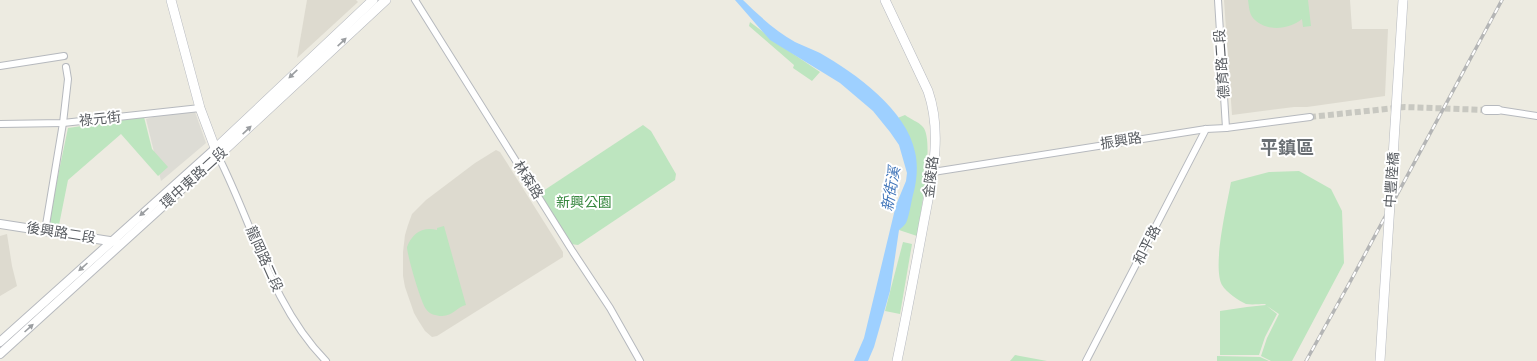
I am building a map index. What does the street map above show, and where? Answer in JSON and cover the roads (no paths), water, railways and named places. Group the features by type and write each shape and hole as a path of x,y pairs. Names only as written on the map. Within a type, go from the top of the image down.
{"main road":[{"path":"171,0 200,108 216,153"},
{"name":"環中東路二段","path":"216,153 373,0"},
{"name":"環中東路二段","path":"216,153 386,0"},
{"name":"金陵路","path":"885,0 912,55 933,105 934,118 934,172 897,361"},
{"name":"中豐陸橋","path":"1380,361 1403,0"}],"street":[{"name":"林森路","path":"415,0 573,252 610,308 640,361"},
{"name":"德育路二段","path":"1218,0 1226,128"},
{"path":"0,66 64,56"},
{"path":"45,231 63,123 68,79 66,67"},
{"name":"祿元街","path":"0,124 63,123 200,108"},
{"path":"1486,110 1498,110 1537,116"},
{"name":"振興路","path":"934,172 1206,129 1226,128 1310,117"},
{"name":"和平路","path":"1086,361 1206,129"},
{"name":"環中東路二段","path":"0,342 112,241 216,153"},
{"name":"環中東路二段","path":"0,354 122,244 216,153"},
{"name":"龍岡路二段","path":"216,153 231,181 285,306 304,338 326,361"},
{"name":"後興路二段","path":"0,224 112,241 122,244"}],"water":[{"name":"新街溪","path":"735,0 743,0 781,33 795,42 834,61 863,82 891,107 902,122 910,137 917,161 915,186 907,219 905,224 899,230 890,291 874,347 868,361 854,361 864,338 896,205 906,181 907,173 899,145 873,111 840,83 770,40"}],"tunnel":[{"path":"1310,117 1405,107 1486,110"}],"railway":[{"path":"1306,361 1502,0"}],"district":[{"name":"平鎮區","path":"1287,148"}],"park label":[{"name":"新興公園","path":"584,202"}]}
